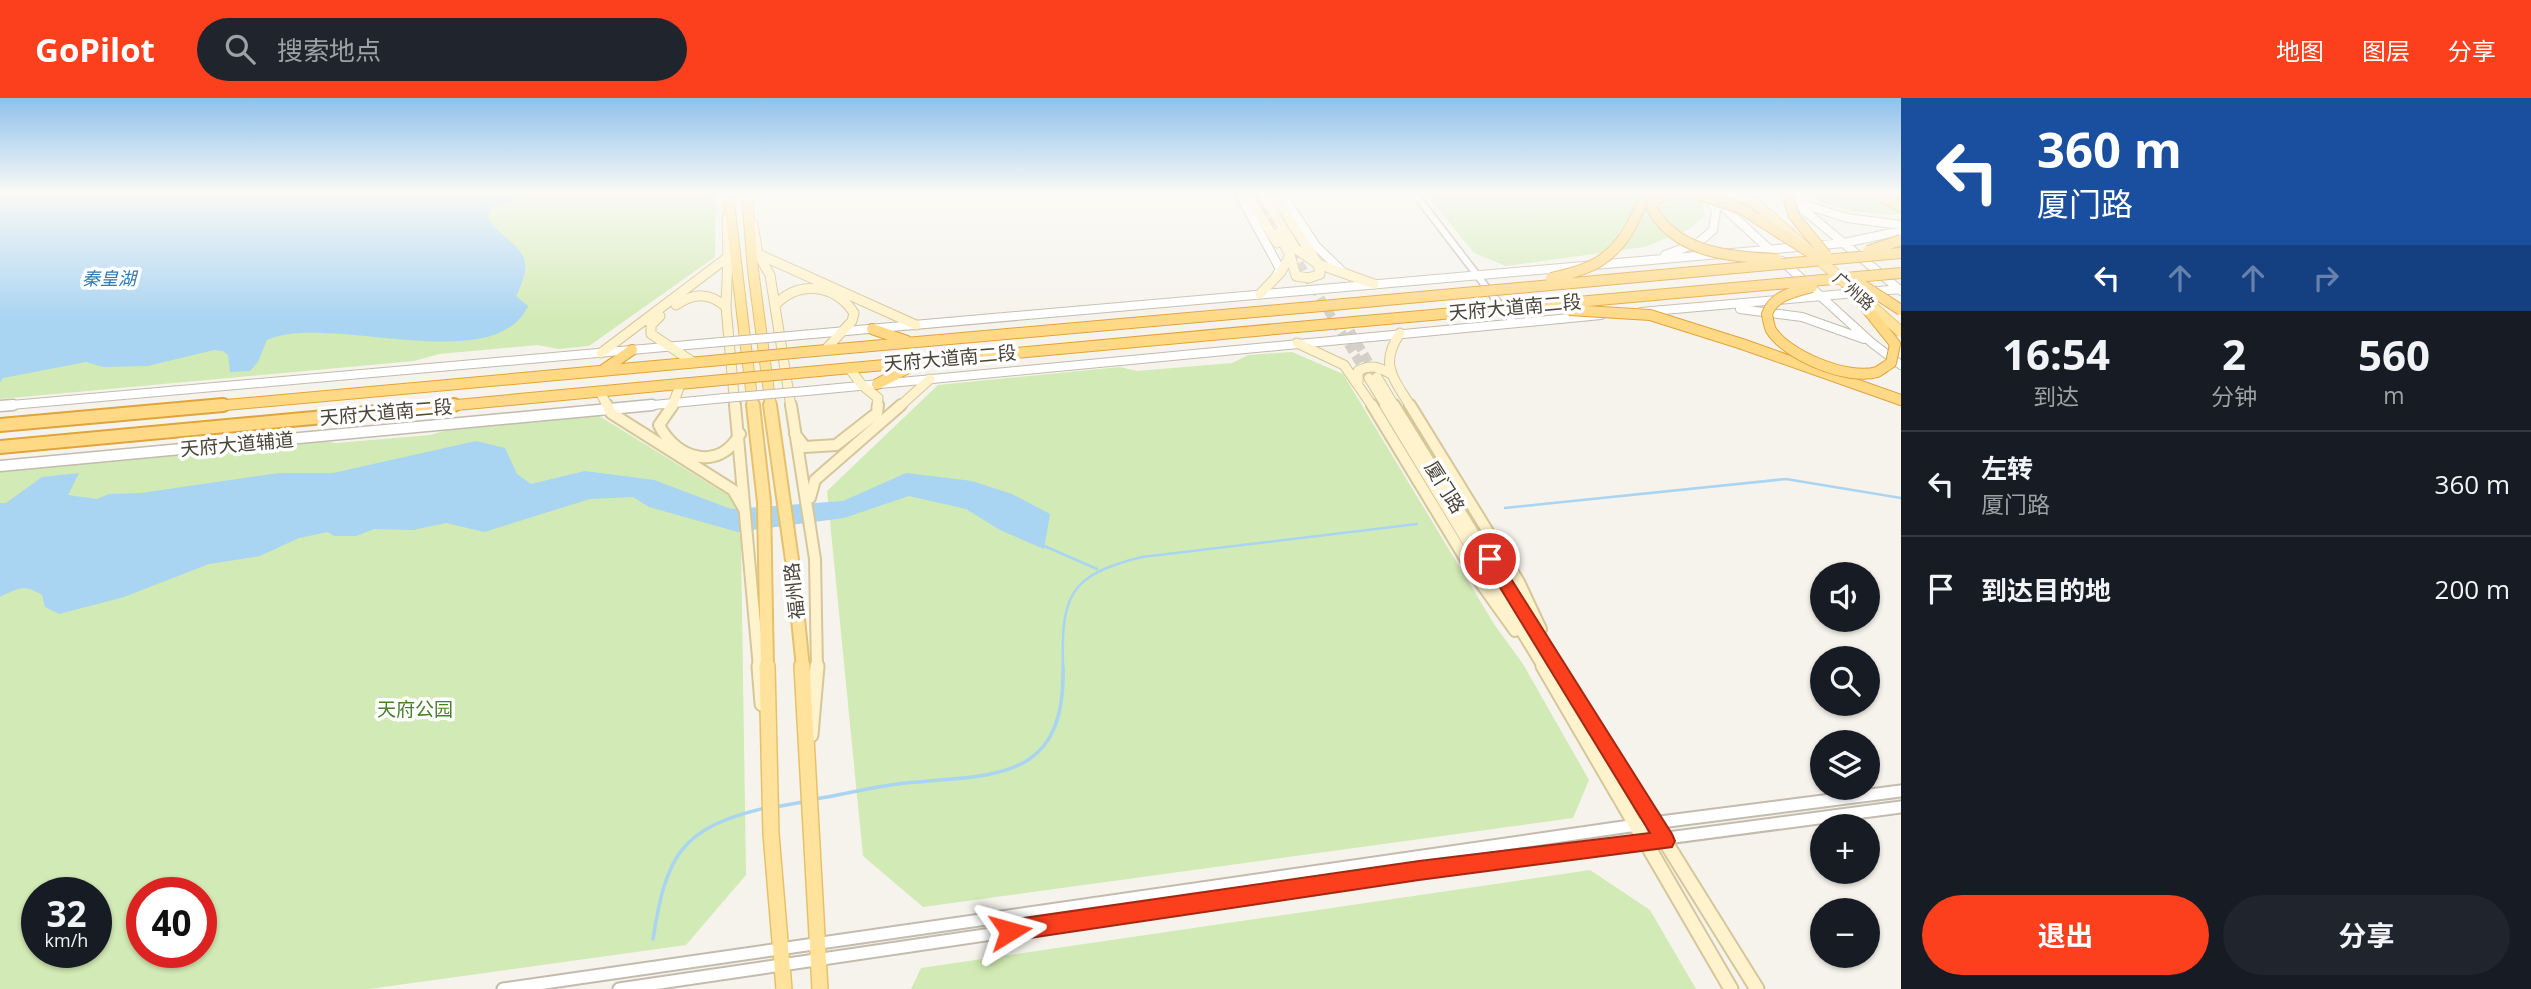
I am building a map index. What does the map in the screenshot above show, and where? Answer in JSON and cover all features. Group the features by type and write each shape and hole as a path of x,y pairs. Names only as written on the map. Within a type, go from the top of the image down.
{"highway":[{"path":"1491,290 1578,272 1605,262 1626,236"},
{"path":"1674,236 1721,253 1812,258"},
{"path":"1780,236 1812,258"},
{"path":"1810,236 1826,256"},
{"path":"1840,259 1901,240"},
{"name":"天府大道南二段","path":"6,424 1300,308 1812,258 1840,259 1901,253"},
{"path":"1832,280 1779,299 1766,315 1768,323 1792,349 1810,359 1849,372 1883,371 1893,365 1897,355 1895,344 1855,280"},
{"name":"天府大道南二段","path":"0,447 1832,280 1901,284"},
{"path":"1855,280 1901,310"},
{"path":"1495,309 1610,310 1650,315 1706,331 1901,400"},
{"path":"872,329 911,343"},
{"path":"603,370 632,350"},
{"path":"877,384 922,361"}],"main road":[{"path":"728,236 726,307 747,517 755,656 768,750"},
{"name":"福州路","path":"733,236 764,502 771,834 784,989"},
{"name":"福州路","path":"749,236 785,499 811,744 820,989"},
{"path":"755,236 758,254 770,275 793,430 810,508 816,559 819,650 811,744"},
{"path":"1272,236 1285,271"},
{"path":"1279,236 1290,255 1296,276 1309,278 1320,274 1318,264 1300,236"},
{"path":"1288,236 1296,248 1318,264 1374,284"},
{"name":"广州路","path":"1789,236 1812,258 1855,280 1901,332"},
{"name":"广州路","path":"1803,236 1901,321"},
{"path":"758,254 916,325"},
{"path":"1260,294 1285,271 1290,255"},
{"path":"601,353 728,257"},
{"path":"775,305 797,288 819,290 851,307 852,321 825,350"},
{"path":"693,362 650,334 651,325 685,298 709,295 726,307"},
{"path":"1400,333 1389,350 1387,361 1391,374 1519,582 1564,675"},
{"path":"1297,343 1368,379"},
{"path":"1368,379 1358,371 1375,366 1391,374"},
{"path":"793,430 805,447 829,449 842,443 877,414 878,398 862,385 849,368"},
{"path":"810,508 810,489 815,480 930,379"},
{"name":"厦门路","path":"1368,379 1564,675 1757,989"},
{"name":"厦门路","path":"1368,379 1556,688 1637,825 1643,842 1731,989"},
{"path":"680,385 674,403 662,419 660,428 687,452 710,457 723,455 731,449 740,434"},
{"path":"600,393 607,409 733,490 747,517"}],"street":[{"path":"1263,236 1280,269 1273,280"},
{"path":"1309,236 1322,255 1346,274"},
{"path":"1445,236 1513,322"},
{"path":"1650,260 1698,244 1710,236"},
{"path":"1755,236 1872,343 1901,365"},
{"path":"1835,236 1901,284"},
{"path":"0,406 1844,243 1879,236"},
{"path":"1701,307 1823,298 1901,284"},
{"path":"1701,307 1771,311 1802,317 1872,343"},
{"name":"天府大道辅道","path":"0,466 1513,322 1701,307"},
{"path":"618,989 818,951 1637,825 1901,791"},
{"path":"503,989 781,947 818,951 1419,870 1665,841 1901,807"},
{"path":"818,951 829,989"}],"green space":[{"name":"秦皇湖","path":"0,236 715,236 715,257 589,346 559,349 537,345 439,354 414,361 0,399"},
{"path":"1460,236 1673,236 1644,247 1506,266 1474,253"},
{"path":"1292,352 1343,374 1494,624 1523,664 1589,780 1573,818 923,907 863,856 827,491 938,385 1120,367 1137,371 1232,363 1248,355"},
{"name":"天府公园","path":"596,414 734,499 741,544 746,875 686,945 369,989 0,989 0,470 312,440 336,443 430,435 461,426"},
{"path":"1590,870 1650,910 1696,989 911,989 921,968"}],"water":[{"name":"秦皇湖","path":"0,236 504,236 521,252 524,260 523,281 516,296 528,306 510,327 481,338 408,340 329,333 294,333 267,340 258,362 250,371 230,372 228,355 214,350 148,366 103,367 86,362 3,378 0,383"},
{"path":"476,441 505,448 517,474 531,484 585,471 654,480 731,509 843,501 906,473 972,481 1012,494 1050,514 1044,549 1000,530 966,509 909,496 844,518 738,532 649,507 633,497 590,499 484,532 446,523 413,530 374,529 356,536 334,536 328,532 299,538 260,556 209,564 124,597 59,614 45,607 42,595 30,589 16,590 0,597 0,503 6,503 42,477 79,473 68,495 97,499 109,494 141,493 279,473 333,473"}],"waterway":[{"path":"1505,508 1786,479 1901,498"},
{"path":"1063,666 1064,622 1074,592 1084,581 1118,564 1142,557 1417,524"},
{"path":"1042,545 1097,569"},
{"path":"816,799 895,784 996,773 1019,765 1038,752 1052,732 1061,704 1063,666"},
{"path":"775,807 803,802"},
{"path":"653,939 664,886 682,850 696,836 713,825 765,808"}],"tunnel":[{"path":"1282,236 1369,378"},
{"path":"1350,331 1376,374"}],"route":[{"path":"1010,931 1419,870 1665,841 1490,559"}]}
